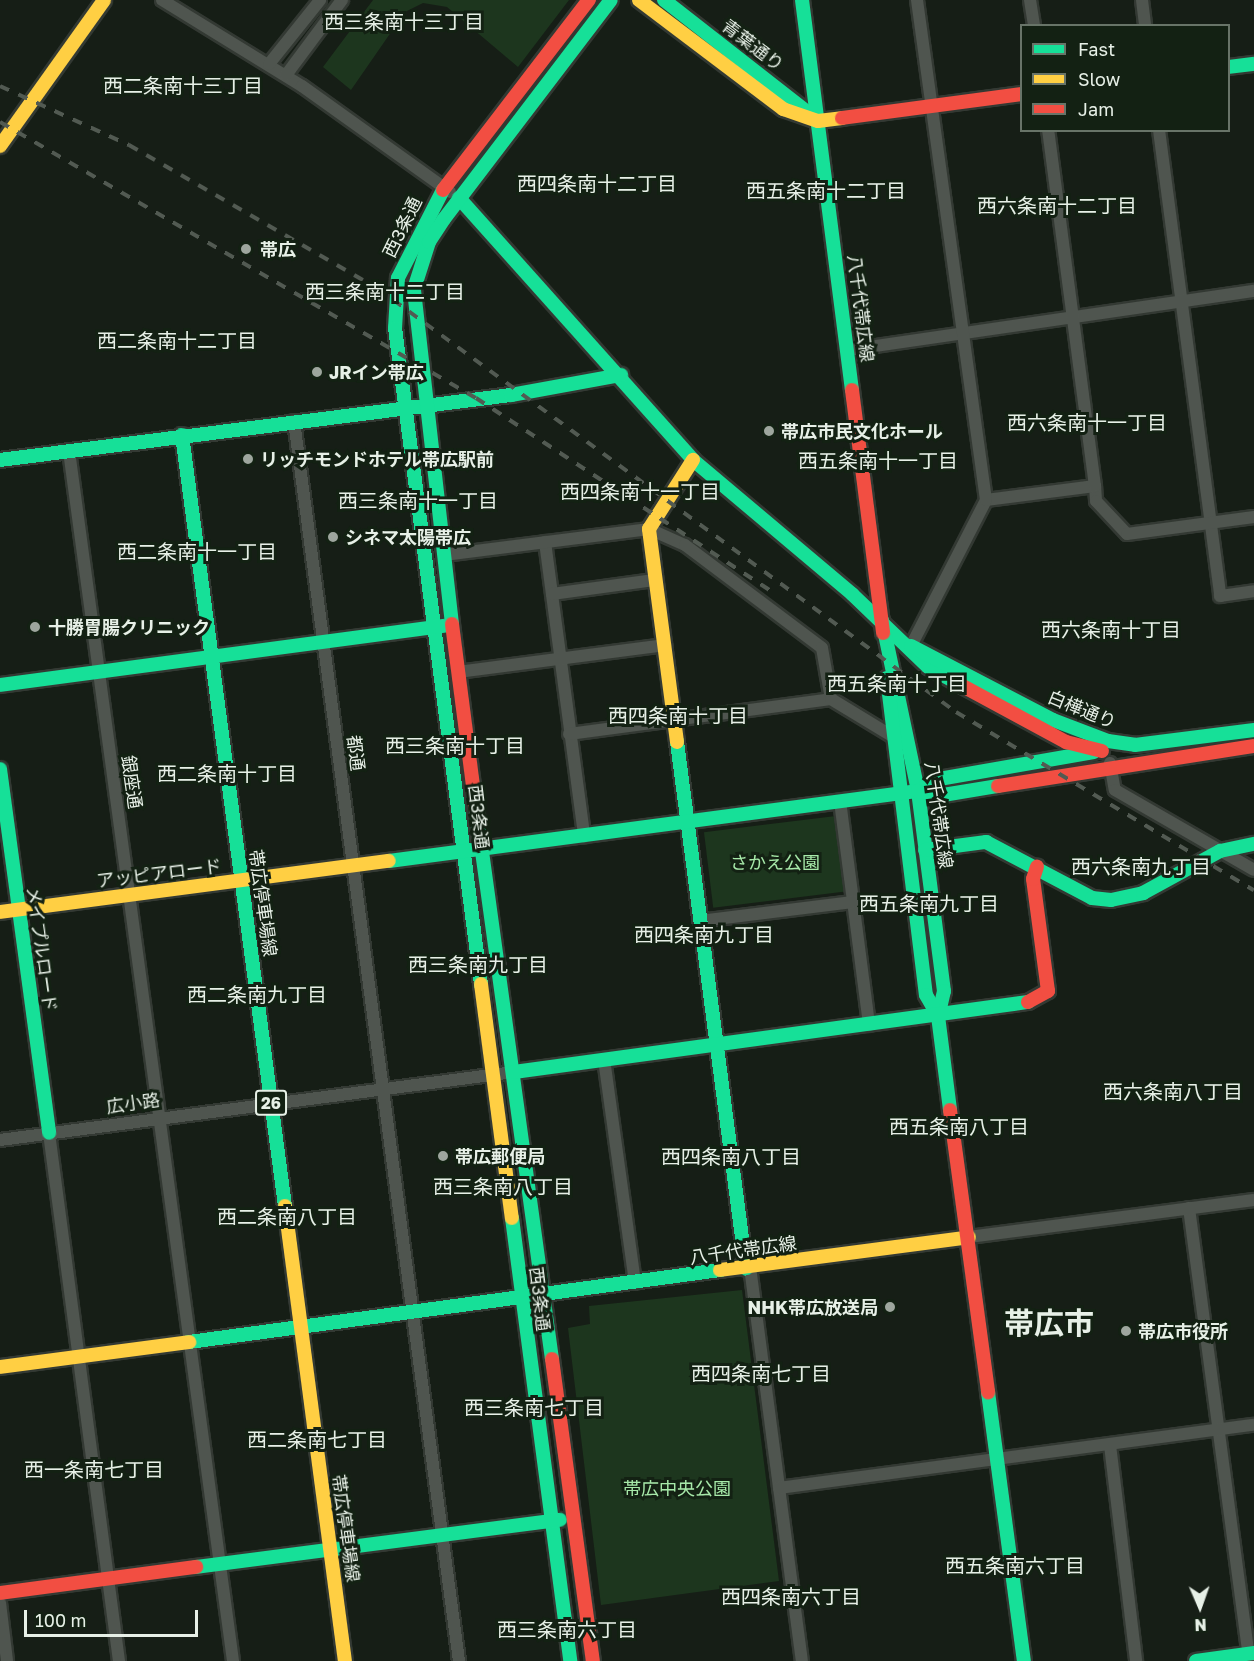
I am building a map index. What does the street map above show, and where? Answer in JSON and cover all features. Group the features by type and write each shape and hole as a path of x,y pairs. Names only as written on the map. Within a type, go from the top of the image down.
{"street":[{"path":"0,146 104,0"},
{"path":"162,0 286,75 459,198"},
{"path":"269,64 320,0"},
{"path":"286,75 342,0"},
{"name":"西3条通","path":"570,1661 395,328 398,278 443,188 589,0"},
{"name":"西3条通","path":"593,1661 458,672 424,404 414,289 429,242 459,198 611,0"},
{"path":"639,0 783,109 818,122 1020,94"},
{"name":"青葉通り","path":"664,0 818,122"},
{"name":"八千代帯広線","path":"802,0 882,620 892,736 926,995 938,1016"},
{"path":"911,646 986,500 916,0"},
{"path":"1030,0 1034,24"},
{"path":"1142,0 1145,24"},
{"path":"1230,67 1254,64"},
{"path":"1048,132 1096,501 1127,534 1254,517"},
{"path":"1159,132 1220,596 1254,591"},
{"name":"白樺通り","path":"459,198 621,375 693,460 882,620 911,646 928,667 1066,742 1102,751"},
{"path":"848,350 1071,315 1254,291"},
{"path":"0,460 424,404 621,375"},
{"name":"都通","path":"294,421 385,1090 459,1661"},
{"name":"帯広停車場線","path":"182,435 345,1661"},
{"name":"銀座通","path":"69,451 162,1118 233,1661"},
{"path":"693,460 649,529 716,1045 802,1661"},
{"path":"986,500 1095,486"},
{"path":"444,555 649,529 685,545 822,648 831,699"},
{"path":"545,542 584,837"},
{"path":"552,594 654,580"},
{"name":"八千代帯広線","path":"0,1367 969,1237 938,1016 944,991 918,791 882,620"},
{"path":"0,685 452,625"},
{"path":"458,672 665,645"},
{"name":"白樺通り","path":"911,646 1053,720 1134,745 1254,730"},
{"path":"569,734 831,699 892,736"},
{"path":"1060,758 1066,742"},
{"path":"918,791 939,779 1134,745"},
{"path":"918,791 943,795 1112,766 1254,746"},
{"path":"1102,751 1112,766 1115,790 1254,870"},
{"name":"メイプルロード","path":"0,769 49,1133"},
{"name":"アッピアロード","path":"0,912 584,837 918,791"},
{"path":"840,801 869,1025"},
{"path":"926,850 986,842 1092,897 1127,899 1220,851 1254,844"},
{"path":"514,1072 938,1016 1045,997 1034,879 1037,867"},
{"path":"700,921 853,902"},
{"path":"604,1059 635,1283"},
{"name":"広小路","path":"0,1140 514,1072"},
{"path":"49,1133 119,1661"},
{"path":"1024,1661 969,1237 1254,1200"},
{"path":"1189,1208 1251,1656 1196,1661"},
{"path":"779,1488 1254,1425"},
{"path":"1110,1445 1136,1661"},
{"path":"0,1593 572,1519"},
{"path":"0,1604 7,1661"}],"green space":[{"path":"373,0 569,0 518,67 447,7 423,3 405,12 351,90 323,67"},
{"name":"さかえ公園","path":"836,816 845,891 713,908 704,832"},
{"name":"帯広中央公園","path":"742,1290 779,1581 601,1605 568,1328 590,1324 589,1306"}],"railway":[{"path":"0,86 129,145 377,288 956,712 1254,890"},
{"path":"0,122 476,398 776,594"}],"traffic: fast":[{"path":"452,624 414,289 429,242 444,219 611,0"},
{"path":"664,0 810,114"},
{"path":"802,0 852,390"},
{"path":"1230,67 1254,64"},
{"path":"443,190 398,278 395,328 481,984"},
{"path":"459,198 693,460 852,594 928,667 959,684"},
{"path":"0,460 511,395 621,375"},
{"path":"182,435 285,1206"},
{"path":"882,620 918,791 944,991 938,1016 950,1110"},
{"path":"0,685 444,626"},
{"path":"911,646 1053,720 1108,741 1135,745 1254,730"},
{"path":"887,678 926,995 938,1016"},
{"path":"677,742 746,1268"},
{"path":"918,791 939,779 1094,752"},
{"path":"0,769 49,1133"},
{"path":"389,861 918,791 943,795 998,786"},
{"path":"476,808 552,1359"},
{"path":"925,850 986,842 1092,898 1111,900 1143,893 1220,851 1254,844"},
{"path":"514,1072 1028,1002"},
{"path":"512,1218 570,1661"},
{"path":"189,1342 720,1270"},
{"path":"988,1392 1024,1661"},
{"path":"196,1567 560,1520"},
{"path":"1196,1661 1254,1653"}],"traffic: slow":[{"path":"0,146 104,0"},
{"path":"639,0 783,109 818,121 842,118"},
{"path":"677,742 649,529 693,460"},
{"path":"0,912 389,861"},
{"path":"481,984 512,1218"},
{"path":"285,1206 345,1661"},
{"path":"720,1270 969,1237"},
{"path":"0,1367 189,1342"}],"traffic: jam":[{"path":"443,190 589,0"},
{"path":"842,118 1020,94"},
{"path":"852,390 883,633"},
{"path":"452,624 476,808"},
{"path":"959,684 1066,742 1102,751"},
{"path":"998,786 1254,746"},
{"path":"1028,1002 1048,991 1033,879 1037,867"},
{"path":"950,1110 988,1392"},
{"path":"552,1359 593,1661"},
{"path":"0,1593 196,1567"}],"place":[{"name":"帯広","path":"246,249"},
{"name":"JRイン帯広","path":"317,372"},
{"name":"帯広市民文化ホール","path":"769,431"},
{"name":"リッチモンドホテル帯広駅前","path":"248,459"},
{"name":"シネマ太陽帯広","path":"333,537"},
{"name":"十勝胃腸クリニック","path":"35,627"},
{"name":"帯広郵便局","path":"443,1156"},
{"name":"NHK帯広放送局","path":"890,1307"},
{"name":"帯広市役所","path":"1126,1331"}],"district":[{"name":"西三条南十三丁目","path":"404,21"},
{"name":"西二条南十三丁目","path":"183,85"},
{"name":"西四条南十二丁目","path":"597,183"},
{"name":"西五条南十二丁目","path":"826,190"},
{"name":"西六条南十二丁目","path":"1057,205"},
{"name":"西三条南十二丁目","path":"385,291"},
{"name":"西二条南十二丁目","path":"177,340"},
{"name":"西六条南十一丁目","path":"1087,422"},
{"name":"西五条南十一丁目","path":"878,460"},
{"name":"西四条南十一丁目","path":"640,491"},
{"name":"西三条南十一丁目","path":"418,500"},
{"name":"西二条南十一丁目","path":"197,551"},
{"name":"西六条南十丁目","path":"1111,629"},
{"name":"西五条南十丁目","path":"897,683"},
{"name":"西四条南十丁目","path":"678,715"},
{"name":"西三条南十丁目","path":"455,745"},
{"name":"西二条南十丁目","path":"227,773"},
{"name":"西六条南九丁目","path":"1141,866"},
{"name":"西五条南九丁目","path":"929,903"},
{"name":"西四条南九丁目","path":"704,934"},
{"name":"西三条南九丁目","path":"478,964"},
{"name":"西二条南九丁目","path":"257,994"},
{"name":"西六条南八丁目","path":"1173,1091"},
{"name":"西五条南八丁目","path":"959,1126"},
{"name":"西四条南八丁目","path":"731,1156"},
{"name":"西三条南八丁目","path":"503,1186"},
{"name":"西二条南八丁目","path":"287,1216"},
{"name":"帯広市","path":"1049,1323"},
{"name":"西四条南七丁目","path":"761,1373"},
{"name":"西三条南七丁目","path":"534,1407"},
{"name":"西二条南七丁目","path":"317,1439"},
{"name":"西一条南七丁目","path":"94,1469"},
{"name":"西五条南六丁目","path":"1015,1565"},
{"name":"西四条南六丁目","path":"791,1596"},
{"name":"西三条南六丁目","path":"567,1629"}]}
